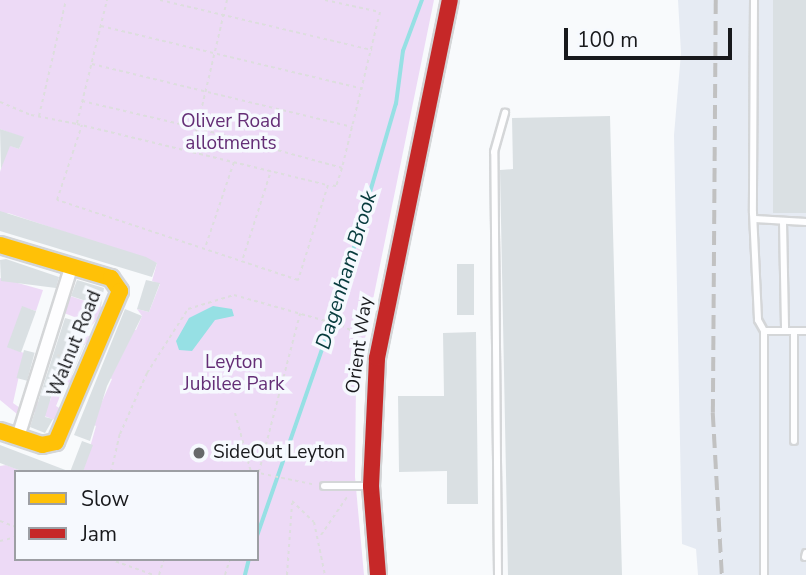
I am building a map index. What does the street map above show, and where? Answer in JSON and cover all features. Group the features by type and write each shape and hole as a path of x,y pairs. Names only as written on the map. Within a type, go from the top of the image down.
{"street":[{"name":"Orient Way","path":"379,575 371,486 373,389 383,322 450,0"},
{"name":"Walnut Road","path":"0,244 115,279 120,287 91,365 56,442 45,446 0,431"},
{"path":"18,437 72,265"}],"lane":[{"path":"754,0 758,320 764,331 764,575"},
{"path":"498,575 494,152 505,113"},
{"path":"755,219 806,222"},
{"path":"783,222 785,331"},
{"path":"764,331 806,331"},
{"path":"794,331 794,441"},
{"path":"324,486 371,486"}],"path":[{"path":"39,117 66,0"},
{"path":"77,124 107,0"},
{"path":"160,0 372,50"},
{"path":"190,151 227,0"},
{"path":"0,102 39,117 336,186 363,89 380,12 325,0"},
{"path":"101,26 363,89"},
{"path":"92,64 352,127"},
{"path":"82,101 197,128 342,168"},
{"path":"82,125 57,200 206,246 299,280 328,185"},
{"path":"206,246 234,162"},
{"path":"243,259 271,171"},
{"path":"111,470 120,434 147,373 188,309 234,295 321,319 354,332 358,360 369,363"},
{"path":"259,474 300,314"},
{"path":"46,351 91,365"},
{"path":"234,413 251,470"},
{"path":"261,470 324,486"},
{"path":"320,536 349,493"},
{"path":"287,575 292,502 304,509 320,536 326,575"},
{"path":"120,561 154,575"}],"shaded area":[{"path":"678,0 806,0 806,575 698,575 696,549 682,544 674,135 681,53"}],"green space":[{"path":"0,0 434,0 356,383 355,477 364,575 0,575 0,466 6,465 19,470 14,470 14,561 259,561 259,470 84,470 96,426 92,424 112,379 100,374 132,329 136,330 142,316 137,309 149,312 160,284 152,281 157,263 8,213 0,215 0,172 8,145 19,149 23,138 0,129"},
{"path":"0,278 43,290 36,311 22,307 10,348 24,353 13,403 20,408 17,414 0,400"},
{"path":"70,296 106,308 85,334 92,338 92,347 79,341 66,350 77,318 64,313"},
{"path":"63,358 66,373 79,377 72,387 65,384 56,406 61,409 58,421 33,412 37,402 50,401"}],"water":[{"path":"213,306 232,309 234,316 215,320 192,351 179,350 176,341 189,318"}],"building":[{"path":"773,0 806,0 806,213 773,213"},
{"path":"610,116 622,575 508,575 500,170 513,169 512,118"},
{"path":"0,129 24,137 19,149 10,146 1,169"},
{"path":"0,211 146,257 157,263 152,277 0,231"},
{"path":"6,259 59,277 56,288 1,281 0,260"},
{"path":"457,264 474,264 474,315 457,315"},
{"path":"77,280 104,288 101,306 71,296"},
{"path":"146,280 160,283 149,312 137,309"},
{"path":"22,306 36,311 21,352 7,347"},
{"path":"125,309 142,316 107,386 90,441 74,435"},
{"path":"65,318 76,321 70,337 85,344 72,375 59,371 45,417 53,419 45,433 30,427"},
{"path":"476,332 478,504 447,504 447,471 399,472 398,396 444,396 443,333"},
{"path":"24,350 35,353 27,381 16,378"},
{"path":"82,441 93,445 84,470 71,470"},
{"path":"0,445 65,470 19,470 0,463"}],"waterway":[{"name":"Dagenham Brook","path":"259,530 335,312 396,104 403,51 422,0"},
{"name":"Dagenham Brook","path":"245,575 248,561"}],"railway":[{"path":"716,0 713,413 722,575"}],"traffic: slow":[{"path":"0,245 111,278 120,291 56,442 42,445 0,431"}],"traffic: jam":[{"path":"378,575 371,486 377,358 450,0"}],"place":[{"name":"SideOut Leyton","path":"199,453"}],"park label":[{"name":"Oliver Road allotments","path":"231,133"},
{"name":"Leyton Jubilee Park","path":"234,374"}]}
